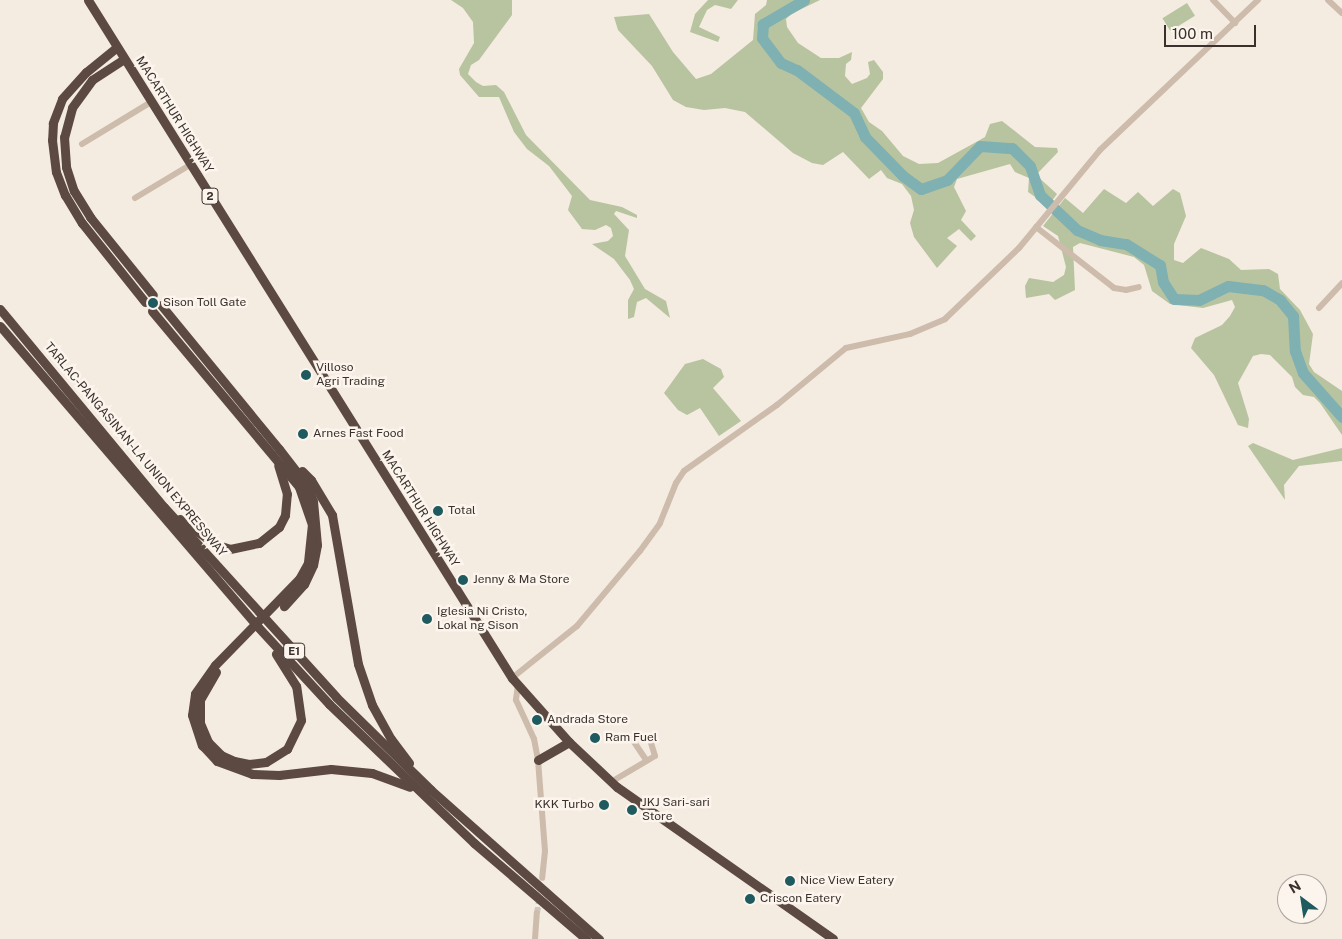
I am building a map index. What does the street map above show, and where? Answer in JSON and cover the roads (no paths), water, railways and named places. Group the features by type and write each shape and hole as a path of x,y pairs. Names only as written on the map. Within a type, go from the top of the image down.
{"highway":[{"name":"MACARTHUR HIGHWAY","path":"88,0 515,681 569,742 611,782 834,939"},
{"path":"117,47 86,72 62,99 53,123 52,140 56,172 65,195 82,223 145,302"},
{"path":"124,59 92,80 72,108 64,137 66,167 74,191 90,217 153,295"},
{"path":"161,305 276,451 311,480 332,515 357,656 372,706 391,739 431,790"},
{"name":"TARLAC-PANGASINAN-LA UNION EXPRESSWAY","path":"0,309 164,507 336,697 431,790 599,939"},
{"path":"152,311 306,484 313,501 317,545 313,565 304,584 215,665 195,694 192,715 197,735 217,761 252,774 279,776 331,769 372,772 401,782 421,794"},
{"name":"TARLAC-PANGASINAN-LA UNION EXPRESSWAY","path":"0,326 258,627 329,704 421,794 586,939"},
{"path":"164,507 214,544 230,549 259,543 279,527 285,514 287,494 276,451"},
{"path":"247,637 209,682 200,700 199,712 203,733 213,749 234,761 249,764 266,762 287,749 301,720 296,686 258,627"},
{"path":"538,760 569,742"}],"street":[{"path":"1213,0 1235,23"},
{"path":"542,878 545,851 538,760 534,739 516,700 515,681 576,626 647,541 660,523 680,476 730,437 777,406 846,348 910,334 938,324 1036,227 1100,150 1258,0"},
{"path":"1328,0 1342,13"},
{"path":"82,144 151,102"},
{"path":"135,198 190,165"},
{"path":"1036,227 1114,288 1126,290 1139,287"},
{"path":"1319,308 1342,283"},
{"path":"632,739 646,760"},
{"path":"611,782 656,754 651,744"},
{"path":"535,939 537,913"}],"waterway":[{"path":"804,0 763,24 762,38 781,63 797,70 854,113 865,137 903,176 921,189 947,180 980,146 1012,148 1030,166 1040,195 1077,230 1100,240 1126,244 1160,265 1163,282 1174,299 1199,300 1228,286 1263,290 1280,300 1293,316 1295,351 1303,373 1342,417"}],"tunnel":[{"path":"537,913 540,896"}],"place":[{"name":"Sison Toll Gate","path":"153,303"},
{"name":"Villoso Agri Trading","path":"306,375"},
{"name":"Arnes Fast Food","path":"303,434"},
{"name":"Total","path":"438,511"},
{"name":"Jenny & Ma Store","path":"463,580"},
{"name":"Iglesia Ni Cristo, Lokal ng Sison","path":"427,619"},
{"name":"Andrada Store","path":"537,720"},
{"name":"Ram Fuel","path":"595,738"},
{"name":"KKK Turbo","path":"604,805"},
{"name":"JKJ Sari-sari Store","path":"632,810"},
{"name":"Nice View Eatery","path":"790,881"},
{"name":"Criscon Eatery","path":"750,899"}]}
